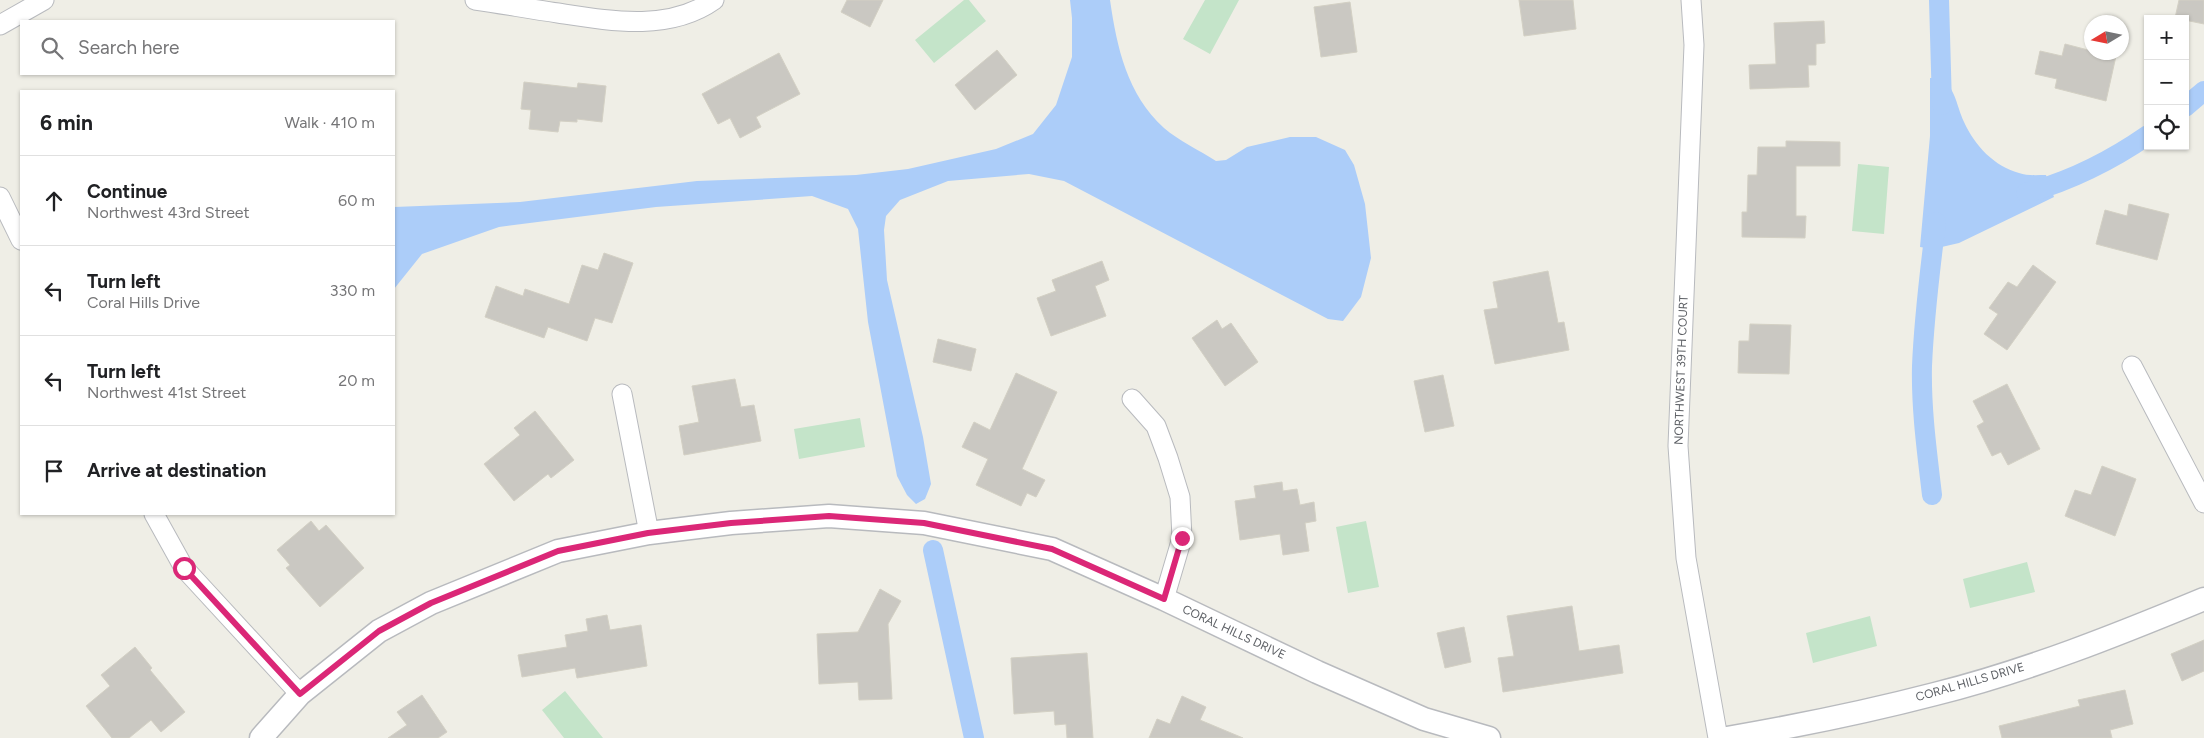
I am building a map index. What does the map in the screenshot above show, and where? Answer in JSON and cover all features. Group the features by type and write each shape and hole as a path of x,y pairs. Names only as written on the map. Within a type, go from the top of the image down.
{"street":[{"path":"0,25 44,0"},
{"path":"475,0 614,22 667,20 701,9 714,0"},
{"name":"NORTHWEST 39TH COURT","path":"1691,0 1694,45 1678,446 1686,558 1718,738"},
{"path":"0,197 20,238"},
{"path":"2132,366 2204,503"},
{"path":"622,394 648,533"},
{"path":"1132,399 1156,426 1180,497 1182,538 1164,599"},
{"path":"155,515 184,568 300,694"},
{"name":"CORAL HILLS DRIVE","path":"261,738 300,694 379,631 431,603 558,551 648,533 731,523 829,516 924,523 1052,549 1164,599 1317,672 1424,719 1489,738"},
{"name":"CORAL HILLS DRIVE","path":"1727,738 1807,724 1936,694 2060,655 2204,598"}],"green space":[{"path":"964,0 969,0 986,21 934,63 915,40"},
{"path":"1205,0 1239,0 1210,54 1183,39"},
{"path":"1858,164 1889,167 1884,234 1852,231"},
{"path":"860,418 865,447 799,459 794,429"},
{"path":"1366,521 1379,587 1348,593 1336,527"},
{"path":"2027,562 2035,592 1970,608 1963,579"},
{"path":"1870,616 1877,646 1813,663 1806,633"},
{"path":"565,691 603,738 564,738 542,710"}],"water":[{"path":"1070,0 1110,0 1120,53 1132,85 1141,100 1151,115 1170,133 1216,161 1226,160 1247,147 1290,137 1316,137 1345,150 1354,165 1365,204 1371,258 1361,297 1343,321 1328,319 1064,181 1029,174 948,181 900,200 886,216 884,230 887,280 923,437 931,484 925,499 916,504 907,495 897,476 868,322 858,229 848,209 812,196 656,207 499,227 422,254 395,288 395,207 520,202 697,181 856,175 908,169 996,149 1033,134 1056,105 1072,57"},
{"path":"1930,78 1943,78 1948,84 1954,94 1968,131 1986,154 2010,170 2029,175 2046,175 2054,197 1959,243 1933,249 1920,247 1930,136"}],"building":[{"path":"847,0 883,0 870,27 841,12"},
{"path":"1519,0 1573,0 1576,29 1524,36"},
{"path":"2179,0 2204,0 2204,24 2189,21 2189,15 2176,15"},
{"path":"1350,2 1357,52 1321,57 1314,7"},
{"path":"1824,21 1825,43 1816,44 1816,65 1808,65 1809,87 1750,89 1749,65 1776,64 1774,23"},
{"path":"2065,44 2084,49 2084,60 2115,60 2106,101 2055,88 2057,79 2035,74 2040,51 2062,56"},
{"path":"997,50 1017,75 975,110 955,85"},
{"path":"779,53 800,94 756,117 761,127 740,138 730,118 718,124 702,94"},
{"path":"524,82 577,88 578,83 606,86 602,122 577,119 577,122 560,121 558,132 529,129 531,110 521,109"},
{"path":"1786,141 1840,142 1840,166 1796,166 1796,216 1806,216 1805,238 1742,237 1742,212 1747,212 1748,175 1757,175 1758,147 1786,147"},
{"path":"2129,204 2169,214 2157,260 2096,244 2105,210 2127,216"},
{"path":"604,253 633,263 612,323 595,318 587,341 548,327 544,338 485,317 496,286 523,296 525,289 569,304 582,265 598,270"},
{"path":"1102,261 1109,280 1095,286 1106,316 1051,336 1037,298 1056,291 1052,280"},
{"path":"2033,265 2056,282 2007,350 1984,334 1998,314 1989,308 2008,282 2017,287"},
{"path":"1548,271 1558,323 1564,322 1569,350 1495,364 1484,310 1498,308 1493,282"},
{"path":"1217,320 1222,329 1231,323 1258,362 1225,386 1192,338"},
{"path":"1750,324 1791,325 1789,374 1738,373 1739,341 1749,341"},
{"path":"938,339 976,349 971,371 933,362"},
{"path":"1016,373 1057,392 1022,469 1045,480 1036,497 1027,493 1021,506 976,485 988,459 962,447 974,422 990,430"},
{"path":"1443,375 1454,426 1425,432 1414,381"},
{"path":"735,379 741,407 754,405 761,441 684,455 679,426 699,422 692,386"},
{"path":"2007,384 2040,449 2008,465 2001,452 1992,456 1977,426 1984,422 1973,401"},
{"path":"535,411 574,460 551,478 548,474 514,501 484,464 520,435 514,428"},
{"path":"2102,466 2136,479 2115,536 2065,516 2075,490 2091,495"},
{"path":"1282,482 1283,491 1297,489 1300,505 1314,502 1316,521 1305,523 1309,551 1283,555 1280,534 1240,540 1235,501 1256,498 1254,486"},
{"path":"311,521 319,531 326,525 364,568 320,607 286,568 290,565 277,550"},
{"path":"880,589 901,601 888,624 892,699 859,700 858,682 819,684 817,634 858,632"},
{"path":"1572,606 1579,651 1619,645 1623,673 1503,692 1498,658 1514,656 1507,616"},
{"path":"607,615 610,630 641,625 647,666 577,678 575,668 522,677 518,655 567,647 565,635 588,631 586,619"},
{"path":"1464,627 1471,662 1445,668 1437,633"},
{"path":"2204,640 2204,671 2182,681 2171,654"},
{"path":"135,647 152,668 150,670 185,712 161,732 151,720 129,738 112,738 86,706 110,686 101,675"},
{"path":"1087,653 1093,738 1067,738 1066,724 1055,725 1054,711 1014,714 1011,658"},
{"path":"2125,690 2133,724 2110,730 2112,738 2002,738 1999,726 2080,706 2078,700"},
{"path":"422,695 447,732 438,738 388,738 407,725 397,712"},
{"path":"1182,696 1206,707 1200,720 1243,738 1149,738 1157,719 1170,724"}],"waterway":[{"path":"1939,0 1942,105"},
{"path":"2187,105 2204,91"},
{"path":"2026,193 2058,183 2089,169 2144,138"},
{"path":"1932,495 1923,414 1922,366 1929,276 1936,222"},
{"path":"933,550 974,738"}],"route":[{"path":"184,568 300,694 379,631 431,603 558,551 648,533 731,523 829,516 924,523 1052,549 1164,599 1182,538"}]}
